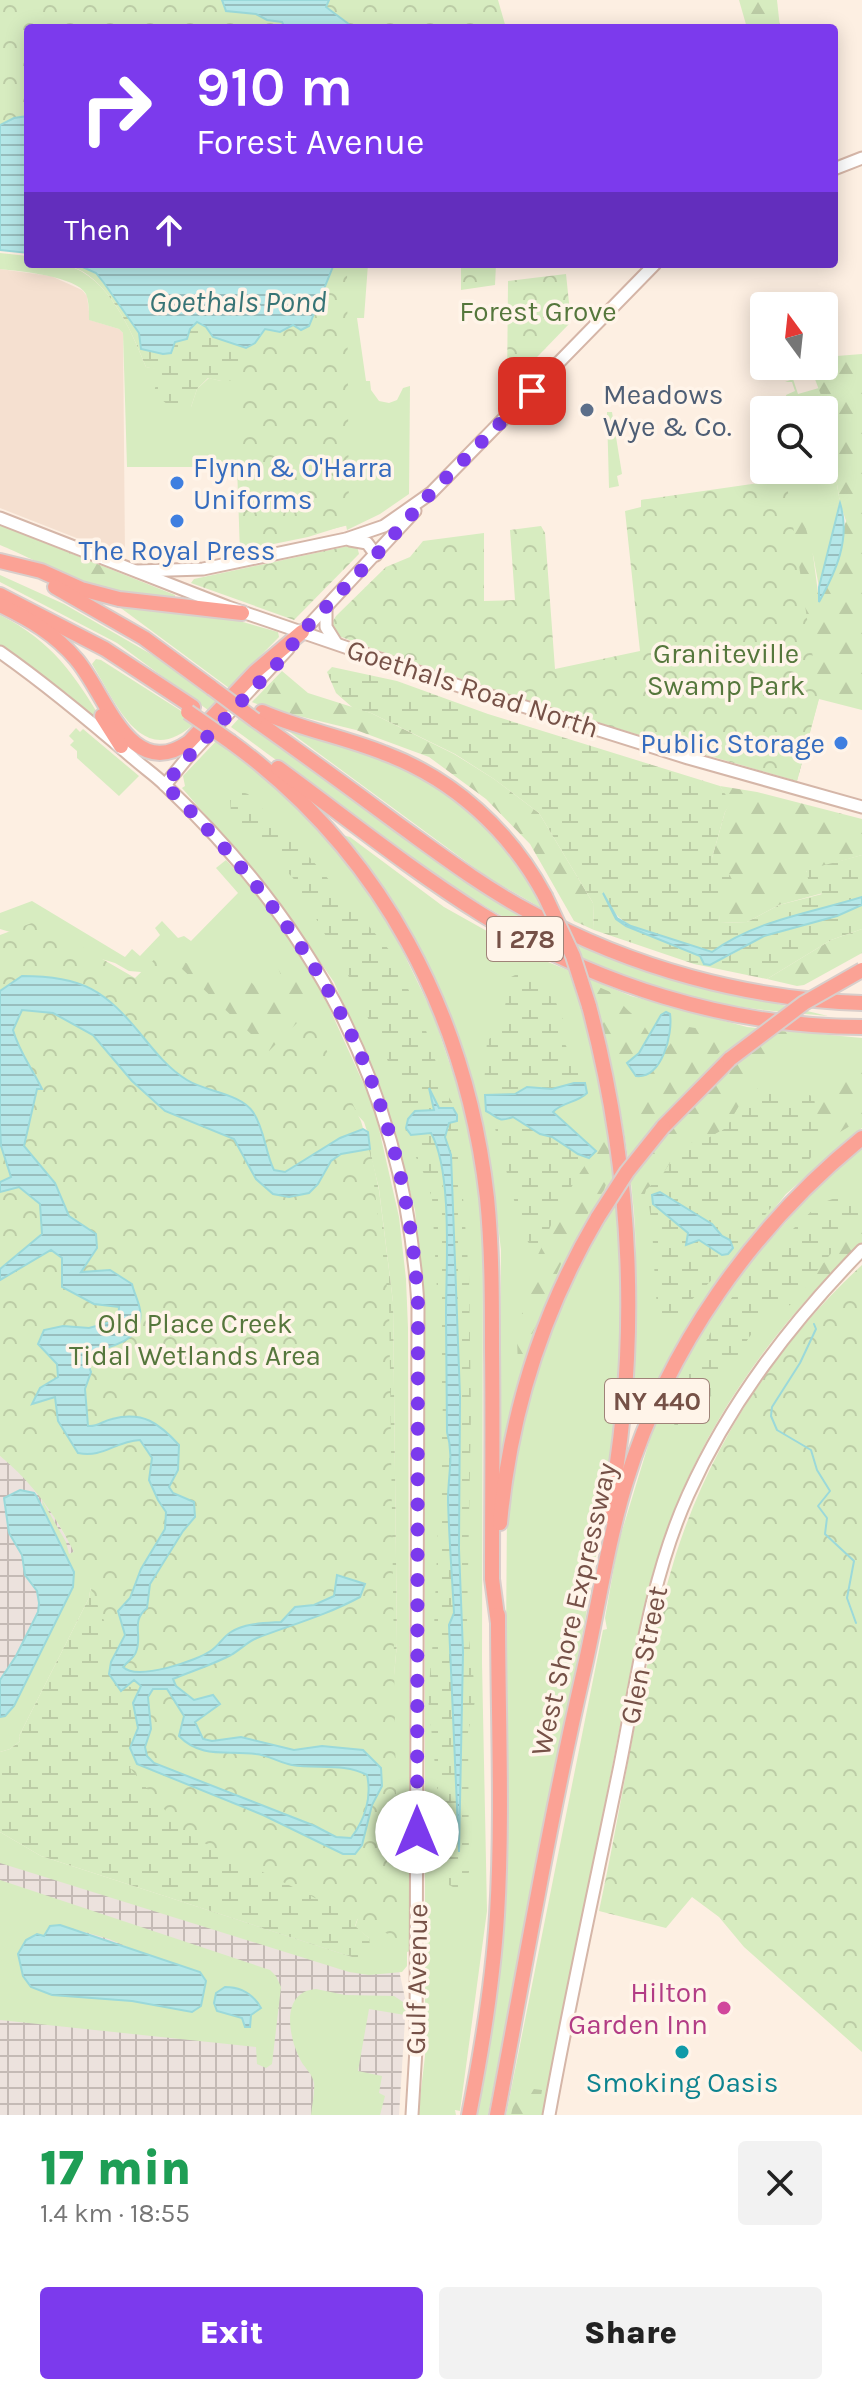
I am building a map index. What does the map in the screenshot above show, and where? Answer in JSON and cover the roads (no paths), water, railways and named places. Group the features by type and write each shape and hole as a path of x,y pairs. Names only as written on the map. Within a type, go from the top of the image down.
{"highway":[{"path":"0,562 41,571 81,589 119,599 242,613"},
{"path":"0,562 90,606 182,664 259,716 471,877 571,933 633,959 717,984 784,996 862,1003"},
{"name":"I 278","path":"0,595 105,649 444,890 501,926 562,958 624,983 712,1009 782,1022 862,1027"},
{"path":"0,606 40,626 59,640 82,665 112,716 130,739 140,748 158,753 170,752 189,742 255,672 302,632"},
{"path":"0,606 60,653 121,746"},
{"path":"259,716 386,753 442,782 475,807 524,861 545,896 573,956 589,1006 606,1077 621,1168 627,1242 627,1336 618,1460 571,1725"},
{"path":"234,740 321,819 377,890 404,933 426,978 461,1072 481,1157 490,1234 492,1579 498,1623"},
{"name":"West Shore Expressway","path":"469,2115 487,2014 498,1908 500,1524 515,1420 533,1356 555,1300 598,1217 627,1172 663,1127 730,1059 797,1008 862,970"},
{"name":"West Shore Expressway","path":"497,2115 571,1725 617,1513 637,1450 662,1391 710,1305 761,1236 810,1185 862,1138"}],"street":[{"path":"838,167 862,158"},
{"path":"165,785 431,493 651,268"},
{"path":"133,571 203,569 346,539 384,526 431,493"},
{"name":"Goethals Road North","path":"0,518 242,613 465,688 688,758 862,807"},
{"path":"346,539 367,543 376,555"},
{"path":"326,608 326,627 336,643"},
{"name":"Gulf Avenue","path":"0,652 121,746 165,785 239,863 272,903 329,987 374,1087 396,1157 415,1255 418,1305 416,2038 412,2115"},
{"name":"Glen Street","path":"549,2115 564,2028 645,1641 682,1510 709,1451 736,1403 800,1315 862,1250"}],"water":[{"path":"222,0 329,0 326,7 349,24 283,24 256,14 226,11"},
{"path":"24,117 24,253 0,250 0,125"},
{"name":"Goethals Pond","path":"85,268 332,268 309,326 301,330 293,325 280,332 265,329 255,343 246,348 213,337 206,327 197,322 190,329 187,339 175,342 171,353 163,354 141,349 139,333 96,273"},
{"path":"840,503 843,542 836,567 819,602 819,587"},
{"path":"603,893 617,918 631,926 712,952 747,932 784,918 862,897 862,905 837,916 764,936 710,965 704,964 700,956 626,926 616,919"},
{"path":"22,976 43,977 77,983 104,997 180,1076 240,1101 253,1112 274,1170 285,1172 340,1138 363,1129 368,1132 370,1149 341,1154 331,1161 309,1193 289,1197 273,1194 256,1179 234,1139 165,1111 132,1081 93,1035 53,1013 22,1010 13,1030 42,1089 37,1089 24,1146 55,1183 69,1216 96,1234 97,1248 81,1272 110,1270 132,1284 139,1307 140,1321 130,1337 113,1346 84,1353 91,1372 85,1389 88,1426 123,1417 142,1418 157,1425 179,1445 178,1470 169,1487 173,1493 194,1502 195,1517 150,1584 147,1608 139,1618 136,1652 123,1667 141,1672 167,1668 215,1648 237,1629 281,1622 295,1607 314,1605 334,1596 337,1575 365,1584 360,1597 257,1638 224,1659 173,1679 176,1686 194,1700 213,1695 220,1704 195,1722 203,1739 212,1741 241,1737 294,1750 322,1746 363,1750 381,1768 382,1786 372,1805 362,1845 355,1854 343,1854 263,1815 137,1764 130,1748 138,1728 133,1703 141,1686 134,1680 121,1691 109,1674 111,1662 125,1635 118,1611 130,1598 141,1569 165,1529 166,1512 149,1480 152,1458 140,1440 102,1452 78,1453 58,1421 55,1397 32,1404 40,1388 58,1377 57,1364 38,1344 44,1330 63,1326 89,1328 118,1320 119,1307 94,1304 62,1287 62,1258 51,1250 0,1280 0,1269 42,1234 40,1204 19,1187 0,1192 0,1182 11,1177 1,1146 0,991","holes":["153,1689 167,1689 184,1716 179,1736 196,1748 260,1755 292,1765 340,1768 367,1775 369,1792 366,1808 351,1838 336,1837 154,1763 147,1756 145,1747 151,1729 148,1697"]},
{"path":"666,1012 670,1014 670,1033 664,1054 653,1070 636,1076 627,1063 639,1053 661,1015"},
{"path":"585,1083 587,1093 553,1112 596,1151 589,1158 513,1117 500,1119 486,1111 485,1095 515,1094 527,1087 552,1089"},
{"path":"429,1088 439,1108 453,1108 457,1115 457,1121 449,1123 445,1137 451,1155 460,1396 459,1549 463,1652 459,1852 449,1625 454,1613 448,1500 450,1457 447,1432 445,1196 443,1171 431,1133 411,1135 406,1128 408,1119 415,1111 434,1110"},
{"path":"660,1192 712,1224 730,1240 733,1248 728,1254 722,1255 699,1240 686,1245 688,1233 653,1204 652,1195"},
{"path":"20,1490 34,1493 37,1497 74,1572 73,1587 14,1706 0,1717 0,1680 16,1656 38,1612 39,1603 37,1591 25,1575 22,1555 9,1533 4,1498"},
{"path":"60,1925 200,1972 206,1981 201,2006 192,2012 132,2001 52,1995 31,1987 23,1976 18,1954 26,1940 37,1934 44,1936 50,1926"},
{"path":"225,1987 246,1992 261,2008 251,2015 250,2027 245,2027 242,2018 217,2011 214,2003 216,1993"}],"waterway":[{"path":"814,1324 816,1329 800,1363 772,1407 771,1416 777,1430 811,1450 817,1470 830,1491 818,1506 827,1518 825,1534 854,1561 847,1598 856,1623"}],"place":[{"name":"Meadows Wye & Co.","path":"587,410"},
{"name":"Flynn & O'Harra Uniforms","path":"177,483"},
{"name":"The Royal Press","path":"177,521"},
{"name":"Public Storage","path":"841,743"},
{"name":"Hilton Garden Inn","path":"724,2008"},
{"name":"Smoking Oasis","path":"682,2052"}],"park label":[{"name":"Forest Grove","path":"538,311"},
{"name":"Graniteville Swamp Park","path":"726,669"},
{"name":"Old Place Creek Tidal Wetlands Area","path":"195,1339"}]}
